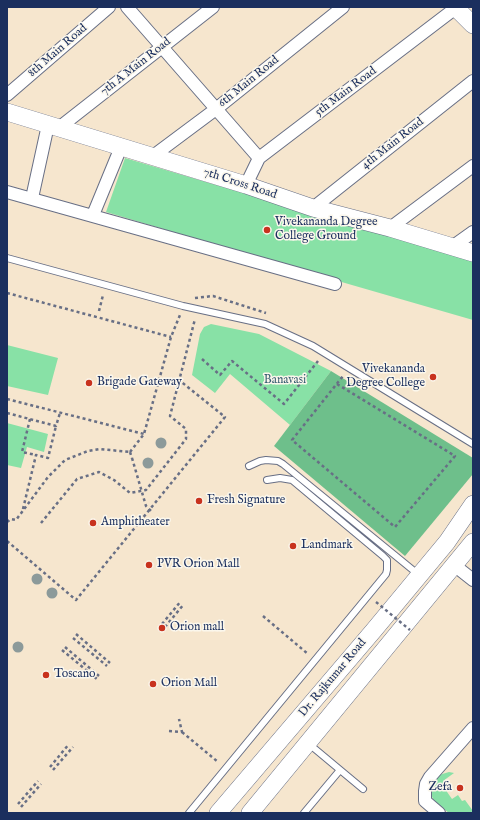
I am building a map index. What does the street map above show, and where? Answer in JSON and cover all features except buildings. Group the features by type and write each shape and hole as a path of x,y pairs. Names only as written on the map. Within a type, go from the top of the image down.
{"main road":[{"path":"456,7 473,25"},
{"name":"7th Cross Road","path":"7,112 154,156 313,208 390,228 473,253"},
{"path":"446,542 473,504"},
{"path":"446,542 473,518"},
{"name":"Dr. Rajkumar Road","path":"218,813 374,630 446,542"},
{"name":"Dr. Rajkumar Road","path":"250,813 466,555"}],"street":[{"name":"8th Main Road","path":"7,95 109,7"},
{"path":"127,7 259,158"},
{"name":"7th A Main Road","path":"54,126 162,47 213,7"},
{"name":"6th Main Road","path":"154,156 216,109 343,7"},
{"name":"5th Main Road","path":"246,185 259,158 456,7"},
{"name":"4th Main Road","path":"313,208 473,81"},
{"path":"32,198 54,126"},
{"path":"93,215 121,147"},
{"path":"390,228 473,166"},
{"path":"7,192 335,284"},
{"path":"452,247 473,232"},
{"path":"466,555 473,580"},
{"path":"439,813 425,801 426,784 430,777 473,728"}],"lane":[{"path":"7,258 197,309 265,324 313,346 473,444"},
{"path":"249,466 266,460 278,461 283,464 419,575"},
{"path":"189,813 388,570 387,560 383,556 292,480 280,478 267,480"},
{"path":"308,743 362,789"},
{"path":"304,813 340,770"}],"path":[{"path":"99,311 106,285"},
{"path":"7,293 171,337 144,434 130,452"},
{"path":"41,523 77,479 99,472 114,480 130,493 146,490 186,439 186,429 170,416 197,309"},
{"path":"202,359 220,375 232,361 284,404 324,353"},
{"path":"337,384 455,456 395,527 292,440 337,384 350,368"},
{"path":"7,541 76,600 225,417 179,380"},
{"path":"7,399 144,434"},
{"path":"7,413 56,426"},
{"path":"30,419 22,452 48,458 60,413"},
{"path":"7,522 11,519 16,520 48,477 65,460 88,451 100,449 130,452"},
{"path":"130,452 146,506 153,513"},
{"path":"22,511 36,455"},
{"path":"147,513 150,516"},
{"path":"162,624 181,601"},
{"path":"376,602 410,630"},
{"path":"165,627 184,604"},
{"path":"263,616 315,660"},
{"path":"76,634 110,663"},
{"path":"73,638 107,666"},
{"path":"65,647 99,676"},
{"path":"62,650 97,679"},
{"path":"179,719 182,732"},
{"path":"169,731 182,732 226,768"},
{"path":"50,767 69,744"},
{"path":"53,770 73,746"},
{"path":"18,804 38,781"},
{"path":"21,807 41,784"}],"green space":[{"name":"Vivekananda Degree College Ground","path":"125,158 473,261 473,320 106,212"},
{"name":"Banavasi","path":"211,324 259,334 331,371 290,425 230,374 215,393 192,375 200,334 204,327"},
{"path":"7,345 58,358 48,395 7,386"},
{"path":"331,371 473,458 473,474 405,556 274,446"},
{"path":"7,423 48,434 44,452 27,447 21,468 7,465"},
{"path":"449,772 454,773 443,781 448,787 445,789 452,799 458,795 462,801 465,800 473,813 449,813 433,799 431,794 432,783 439,775"}],"place":[{"name":"Vivekananda Degree College Ground","path":"267,230"},
{"name":"Vivekananda Degree College","path":"433,377"},
{"name":"Brigade Gateway","path":"89,383"},
{"name":"Fresh Signature","path":"199,501"},
{"name":"Amphitheater","path":"93,523"},
{"name":"Landmark","path":"293,546"},
{"name":"PVR Orion Mall","path":"149,565"},
{"name":"Orion mall","path":"162,628"},
{"name":"Toscano","path":"46,675"},
{"name":"Orion Mall","path":"153,684"},
{"name":"Zefa","path":"460,788"}]}
